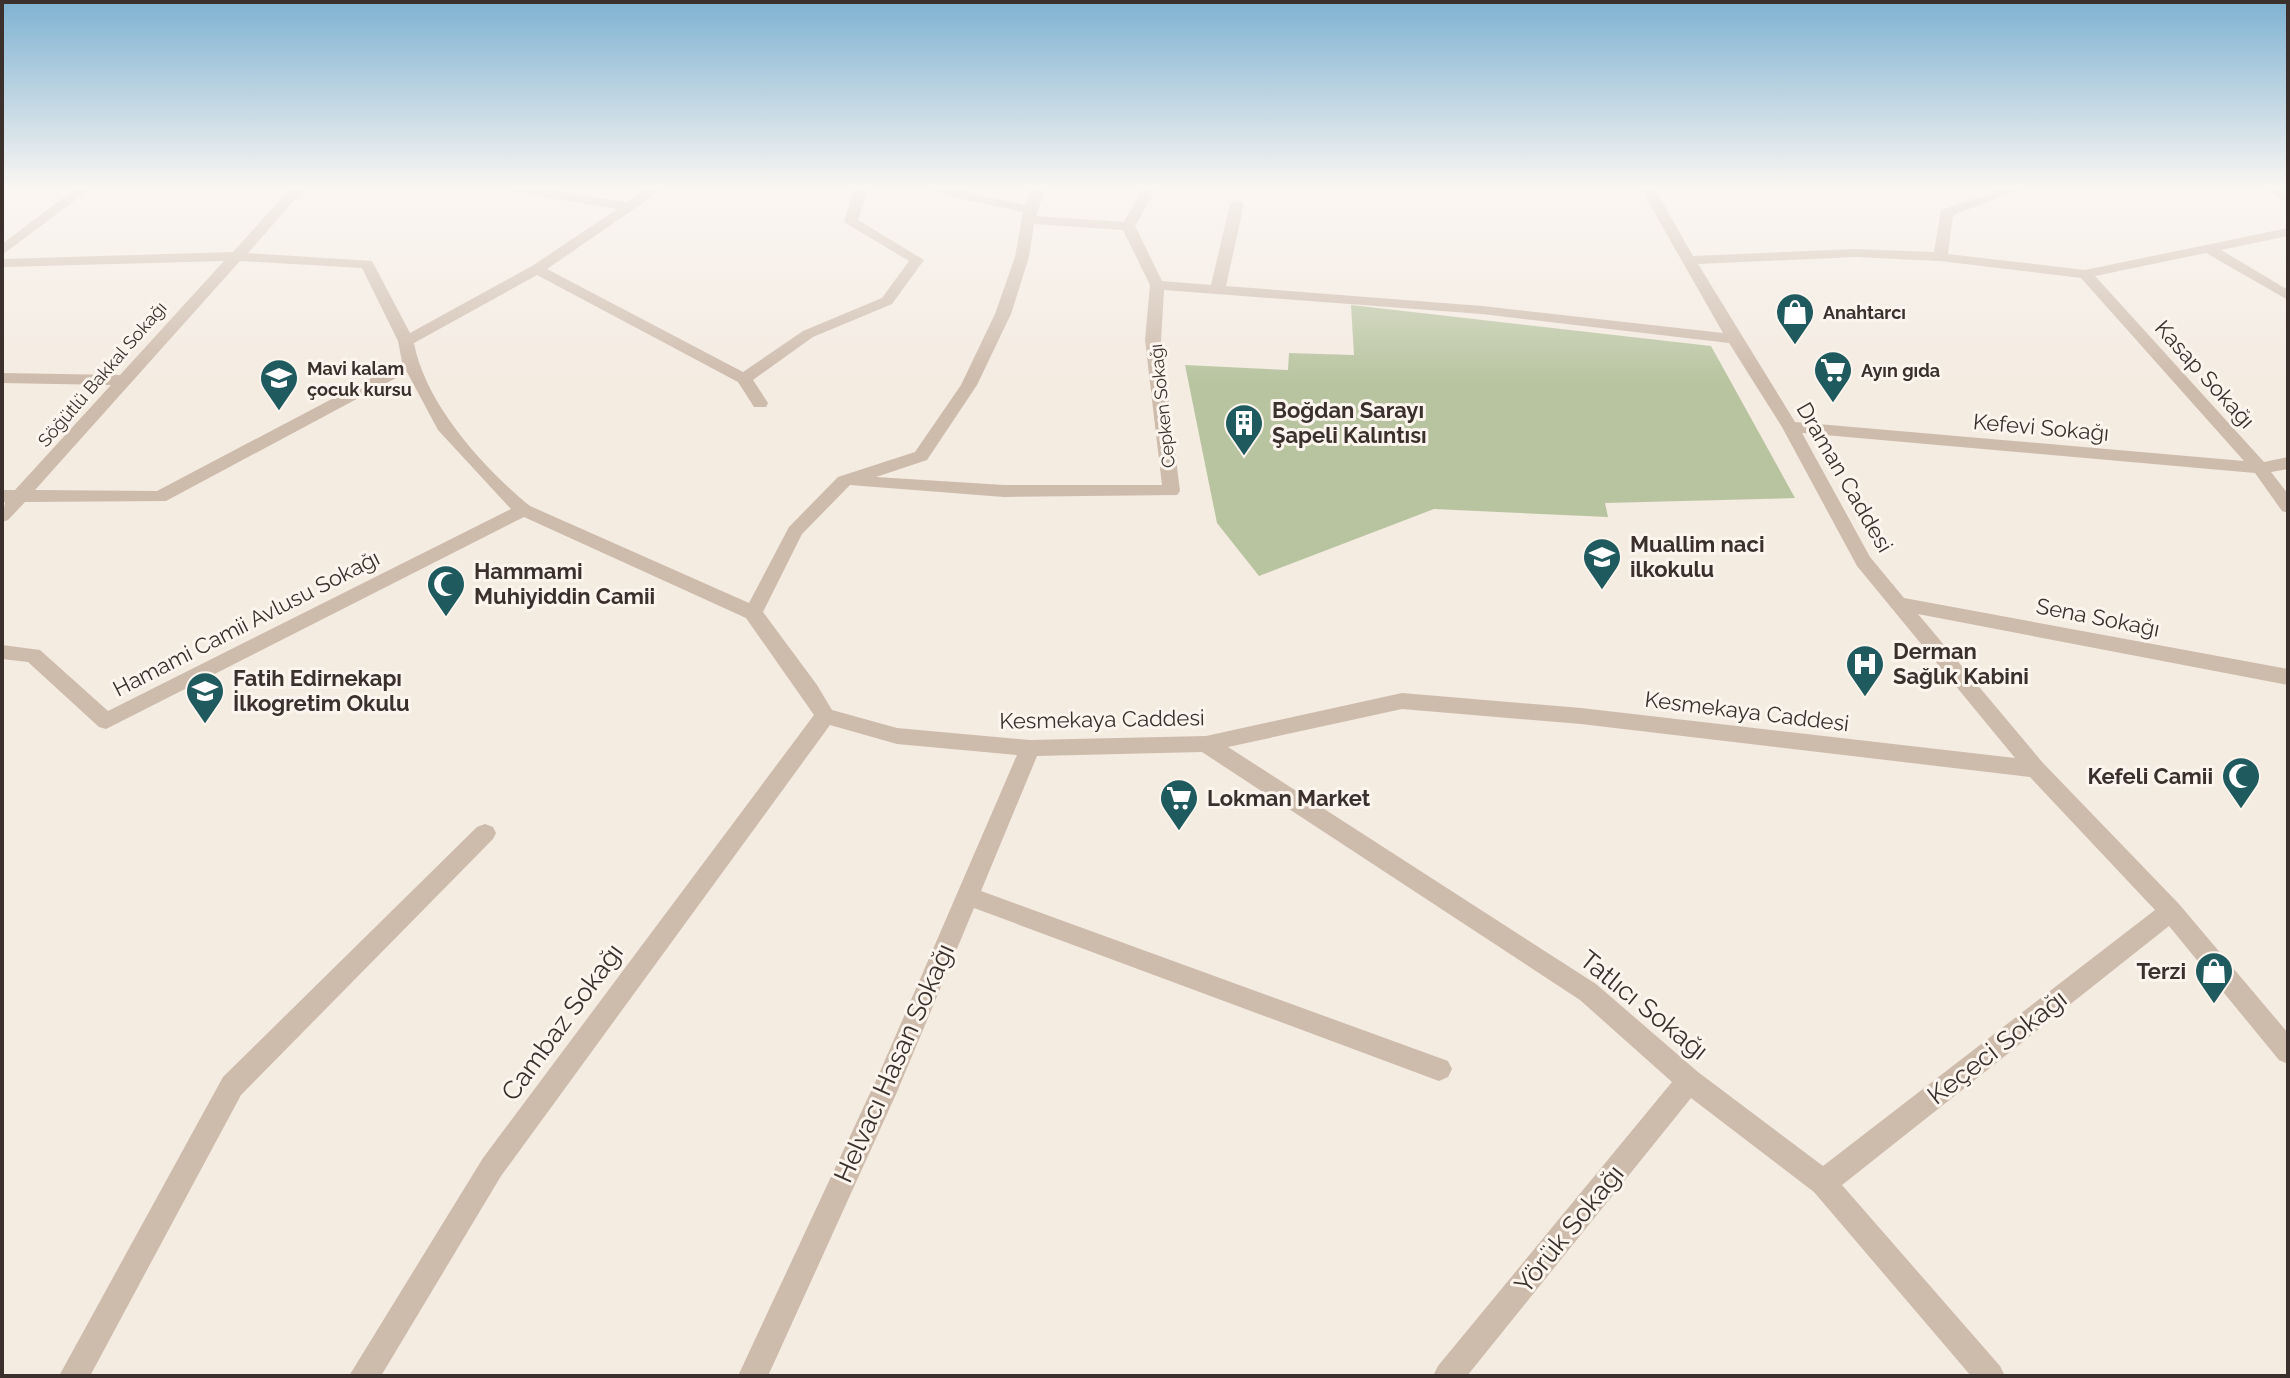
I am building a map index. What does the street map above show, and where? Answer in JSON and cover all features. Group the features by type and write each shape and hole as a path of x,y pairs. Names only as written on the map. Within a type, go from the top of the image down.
{"street":[{"name":"Söğütlü Bakkal Sokağı","path":"2,516 237,253"},
{"path":"406,341 561,253"},
{"path":"744,379 808,334 887,301 917,260 905,253"},
{"path":"753,613 795,531 844,481 921,456 969,385 1003,314 1023,253"},
{"path":"1141,253 1157,285 1218,287 1482,310 1734,339"},
{"path":"1218,287 1226,253"},
{"name":"Draman Caddesi","path":"1687,253 1734,339 1790,427 1863,561 2036,769 2171,911 2288,1052"},
{"path":"1691,260 1848,253"},
{"path":"1862,253 1940,257 2085,274 2193,253"},
{"path":"2216,253 2288,296"},
{"path":"2,263 234,256 367,264 406,341 410,364 444,426 507,496 524,510 753,613 810,690 825,716"},
{"path":"537,269 744,379 760,403"},
{"name":"Kasap Sokağı","path":"2085,274 2260,468 2288,507"},
{"name":"Cepken Sokağı","path":"844,481 1004,491 1171,491 1153,340 1157,285"},
{"path":"2,496 160,497 410,364"},
{"path":"2,378 122,380"},
{"name":"Kefevi Sokağı","path":"1790,427 2260,468 2288,463"},
{"name":"Hamami Camii Avlusu Sokağı","path":"2,652 33,655 106,721 524,510"},
{"name":"Sena Sokağı","path":"1900,604 2288,677"},
{"name":"Kesmekaya Caddesi","path":"825,716 897,736 1030,748 1206,744 1402,701 1581,716 2036,769"},
{"name":"Cambaz Sokağı","path":"364,1376 492,1167 825,716"},
{"name":"Tatlıcı Sokağı","path":"1206,744 1588,992 1689,1081 1823,1183 1990,1376"},
{"name":"Helvacı Hasan Sokağı","path":"753,1376 888,1083 1030,748"},
{"path":"74,1376 232,1086 485,833"},
{"path":"966,895 1439,1069"},
{"name":"Keçeci Sokağı","path":"1823,1183 2171,911"},
{"name":"Yörük Sokağı","path":"1448,1376 1689,1081"}],"green space":[{"path":"1351,305 1711,346 1795,498 1605,503 1608,517 1434,509 1259,576 1217,523 1185,365 1288,370 1289,353 1354,355"}],"place":[{"name":"Anahtarcı","path":"1795,346"},
{"name":"Ayın gıda","path":"1833,404"},
{"name":"Mavi kalam çocuk kursu","path":"279,412"},
{"name":"Boğdan Sarayı Şapeli Kalıntısı","path":"1244,457"},
{"name":"Muallim naci ilkokulu","path":"1602,591"},
{"name":"Hammami Muhiyiddin Camii","path":"446,618"},
{"name":"Derman Sağlık Kabini","path":"1865,698"},
{"name":"Fatih Edirnekapı İlkogretim Okulu","path":"205,725"},
{"name":"Kefeli Camii","path":"2241,810"},
{"name":"Lokman Market","path":"1179,832"},
{"name":"Terzi","path":"2214,1005"}]}
